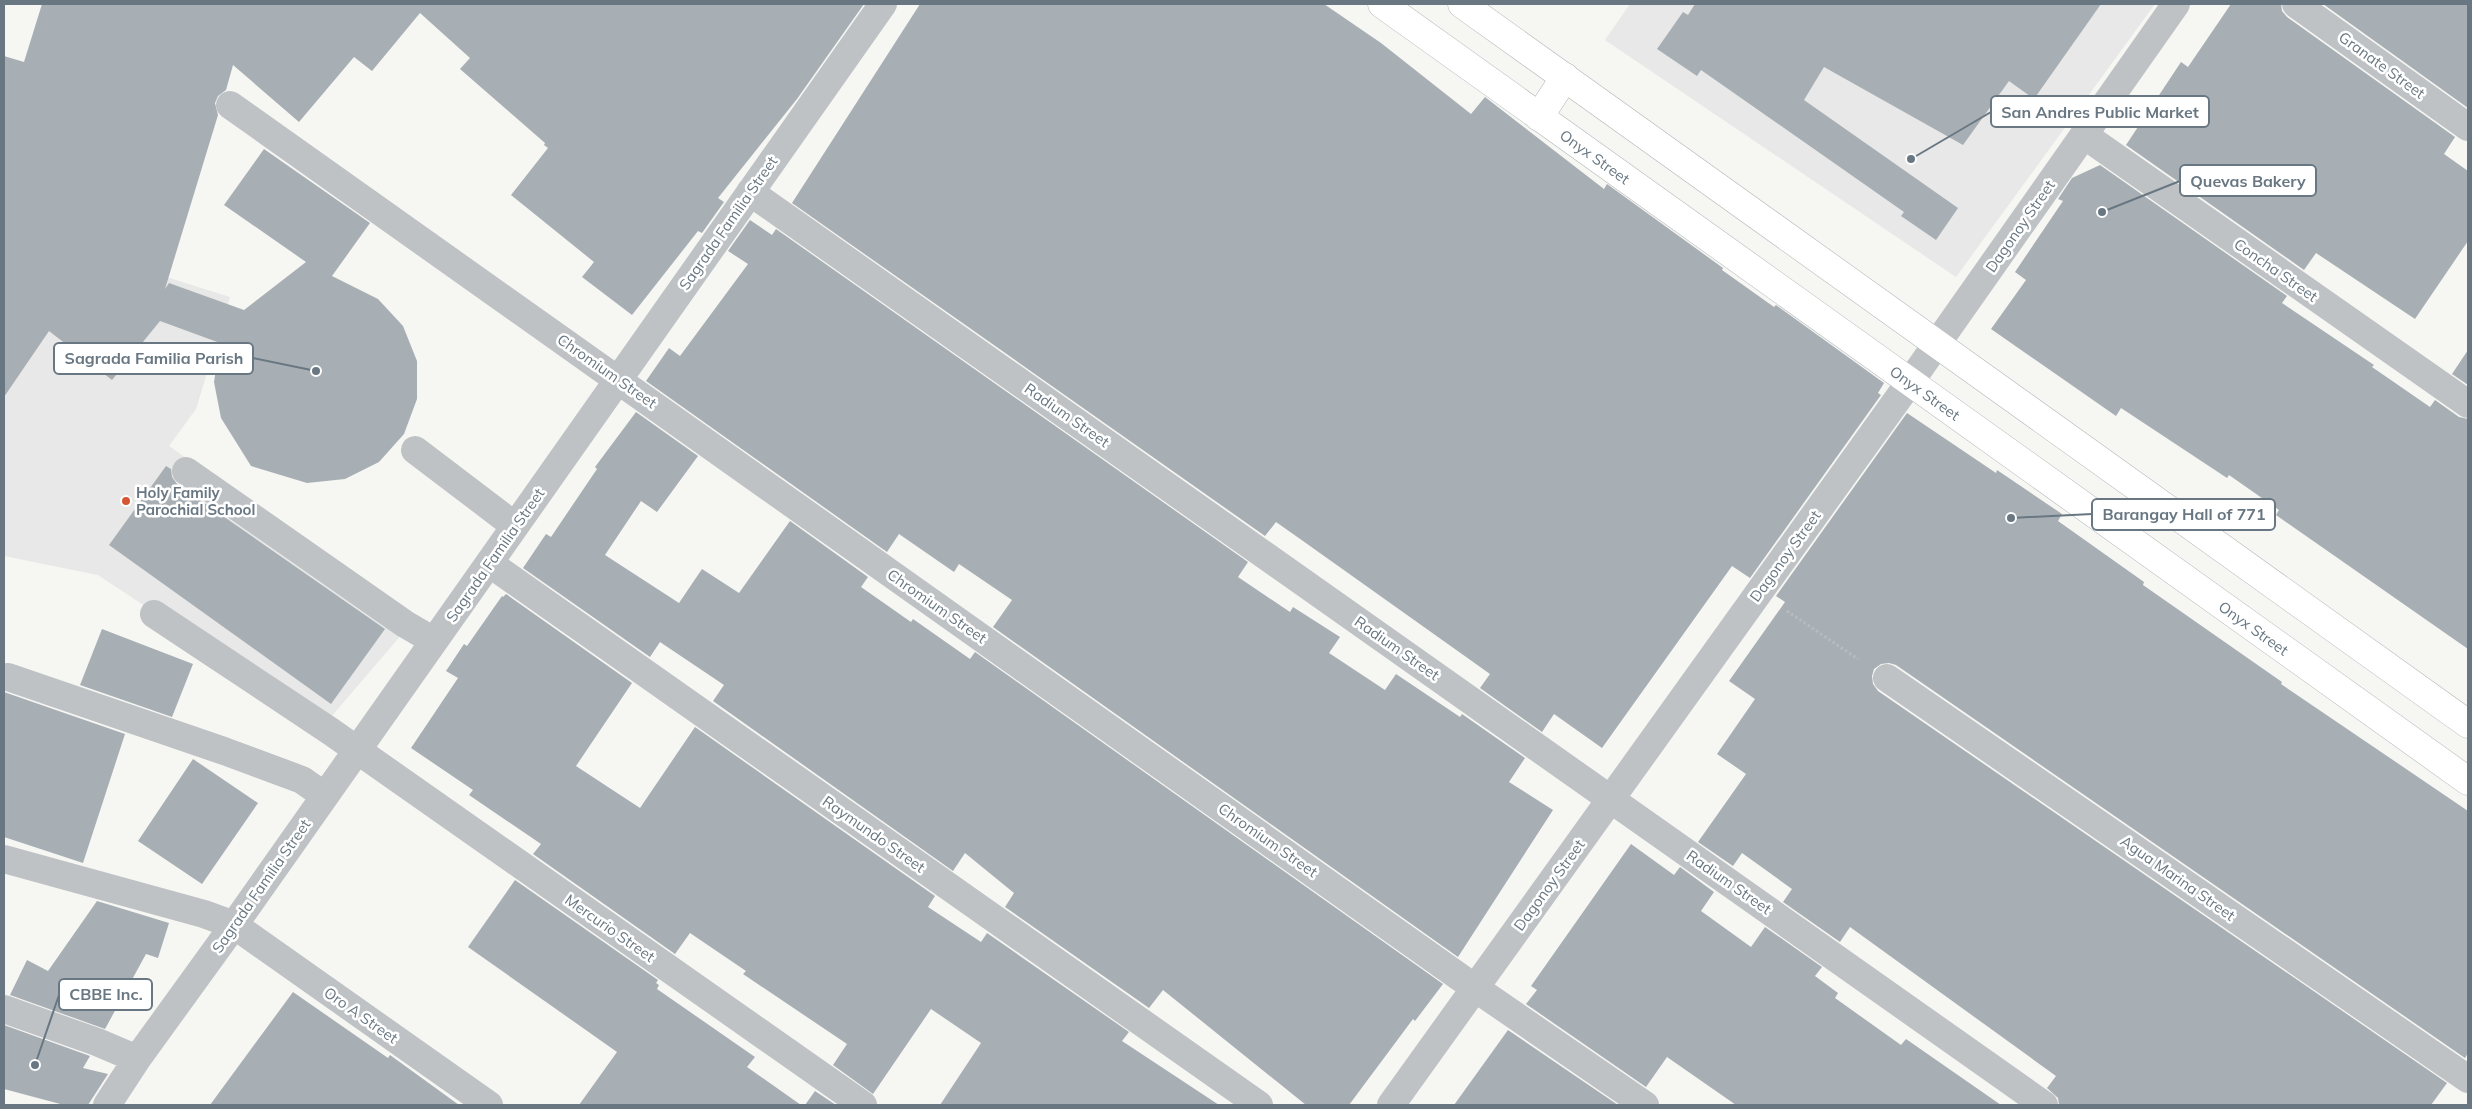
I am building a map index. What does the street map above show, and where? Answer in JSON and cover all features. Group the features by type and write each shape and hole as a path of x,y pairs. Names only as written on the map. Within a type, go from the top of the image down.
{"main road":[{"name":"Onyx Street","path":"1382,4 2468,781"},
{"path":"1462,4 2468,724"},
{"path":"1539,117 1565,77"}],"street":[{"name":"Sagrada Familia Street","path":"107,1105 883,4"},
{"name":"Dagonoy Street","path":"1391,1105 1910,382 2176,4"},
{"name":"Granate Street","path":"2296,4 2468,127"},
{"name":"Chromium Street","path":"230,105 1475,988 1645,1105"},
{"name":"Concha Street","path":"2084,135 2468,404"},
{"name":"Radium Street","path":"750,192 2044,1105"},
{"path":"415,450 515,526"},
{"path":"186,471 405,624 434,641"},
{"name":"Raymundo Street","path":"489,564 1259,1105"},
{"name":"Mercurio Street","path":"154,614 357,751 863,1105"},
{"path":"8,676 224,750 302,780 325,796"},
{"name":"Agua Marina Street","path":"1887,678 2468,1079"},
{"name":"Oro A Street","path":"4,859 204,914 234,925 488,1105"},
{"path":"4,1009 97,1042 137,1060"}],"path":[{"path":"1778,606 1887,678"}],"shaded area":[{"path":"1630,4 2155,4 1956,277 1605,40"},
{"name":"Holy Family Parochial School","path":"4,226 230,297 196,409 169,446 415,619 324,725 98,575 4,556"}],"building":[{"path":"42,4 864,4 797,99 718,198 724,202 702,233 698,231 632,315 582,277 594,262 511,195 548,148 544,145 545,143 460,69 470,58 420,13 372,71 354,57 299,122 233,65 226,90 218,96 215,103 218,115 165,289 169,283 244,310 306,262 224,205 264,149 370,223 332,276 378,299 403,326 417,361 417,399 404,434 379,462 345,479 307,483 251,466 221,418 214,382 220,343 160,321 112,380 49,331 4,397 4,56 24,62"},
{"path":"920,4 1324,4 1381,43 1471,114 1485,97 1604,189 1607,184 1723,268 1722,270 1774,307 1776,305 1884,383 1878,393 1881,395 1750,578 1732,566 1602,748 1554,714 1542,732 1480,688 1490,674 1303,541 1276,522 1265,536 792,203"},
{"path":"1695,4 2101,4 2034,99 2009,81 1963,145 1824,67 1804,100 1958,208 1936,240 1901,216 1904,212 1701,70 1697,76 1657,49 1683,12 1688,15"},
{"path":"2231,4 2281,4 2282,11 2287,17 2455,137 2444,154 2468,171 2468,241 2415,319 2316,253 2304,270 2126,145 2181,62 2188,67"},
{"path":"2323,4 2468,4 2468,108"},
{"path":"2100,165 2287,296 2282,303 2374,365 2372,367 2430,407 2435,400 2459,417 2468,419 2468,649 2276,515 2279,510 2229,475 2227,478 2121,408 2116,416 1991,329 2026,280 2015,272 2063,201 2058,199 2072,178"},
{"path":"750,220 772,235 776,229 1248,562 1238,577 1290,612 1293,607 1340,637 1329,653 1385,690 1396,674 1460,717 1462,714 1525,758 1509,782 1553,810 1458,957 993,627 1012,600 959,564 954,572 899,534 887,552 646,381 669,348 680,356 748,264 728,251"},
{"path":"2468,350 2468,385 2452,374"},
{"path":"636,412 698,456 657,512 641,501 605,555 679,603 702,569 739,593 790,521 868,577 861,587 911,622 913,619 970,659 975,652 1443,984 1415,1021 1413,1019 1349,1105 1306,1105 1163,990 1149,1008 1005,907 1014,893 965,853 953,871 713,701 724,685 660,642 650,657 523,568 546,534 551,537 597,469 595,467"},
{"path":"1907,413 1996,473 1997,470 2062,514 2058,521 2144,582 2143,585 2282,682 2281,684 2468,811 2468,1053 2465,1058 1896,665 1889,663 1881,664 1874,669 1872,676 1873,684 1878,691 2447,1083 2431,1105 2059,1105 2058,1098 2047,1088 2056,1076 1850,927 1840,942 1783,902 1792,889 1742,853 1733,866 1698,842 1746,774 1717,754 1755,699 1729,681 1785,602 1776,596"},
{"path":"166,466 171,469 172,477 177,484 385,629 331,704 109,545"},
{"path":"506,594 632,683 576,766 640,808 695,727 935,896 928,907 981,942 987,933 1129,1032 1122,1041 1219,1105 940,1105 981,1043 931,1009 873,1094 833,1065 847,1044 743,974 746,971 690,933 675,954 533,854 541,844 469,795 473,790 411,748 458,678 446,671 464,644 467,646 502,596"},
{"path":"102,629 193,664 172,717 80,685"},
{"path":"4,692 125,734 83,863 4,837"},
{"path":"193,759 258,803 202,884 138,841"},
{"path":"1631,844 1674,875 1680,867 1714,892 1701,911 1751,947 1765,927 1822,967 1815,976 1838,993 1835,998 1901,1045 1906,1039 2001,1105 1736,1105 1667,1057 1646,1087 1526,1004 1537,990 1531,986"},
{"path":"515,880 658,980 656,983 659,985 657,989 755,1057 747,1067 801,1105 579,1105 617,1052 468,947"},
{"path":"97,901 169,923 158,958 146,954 105,1029 10,995 27,960 48,971"},
{"path":"293,992 388,1058 390,1055 459,1105 210,1105"},
{"path":"4,1025 90,1056 83,1068 108,1074 88,1105 64,1105 4,1089"},
{"path":"1508,1030 1618,1105 1454,1105"},
{"path":"815,1091 836,1105 805,1105"}],"place":[{"name":"San Andres Public Market","path":"1911,159"},
{"name":"Quevas Bakery","path":"2102,212"},
{"name":"Sagrada Familia Parish","path":"316,371"},
{"name":"Holy Family Parochial School","path":"126,501"},
{"name":"Barangay Hall of 771","path":"2011,518"},
{"name":"CBBE Inc.","path":"35,1065"}]}
